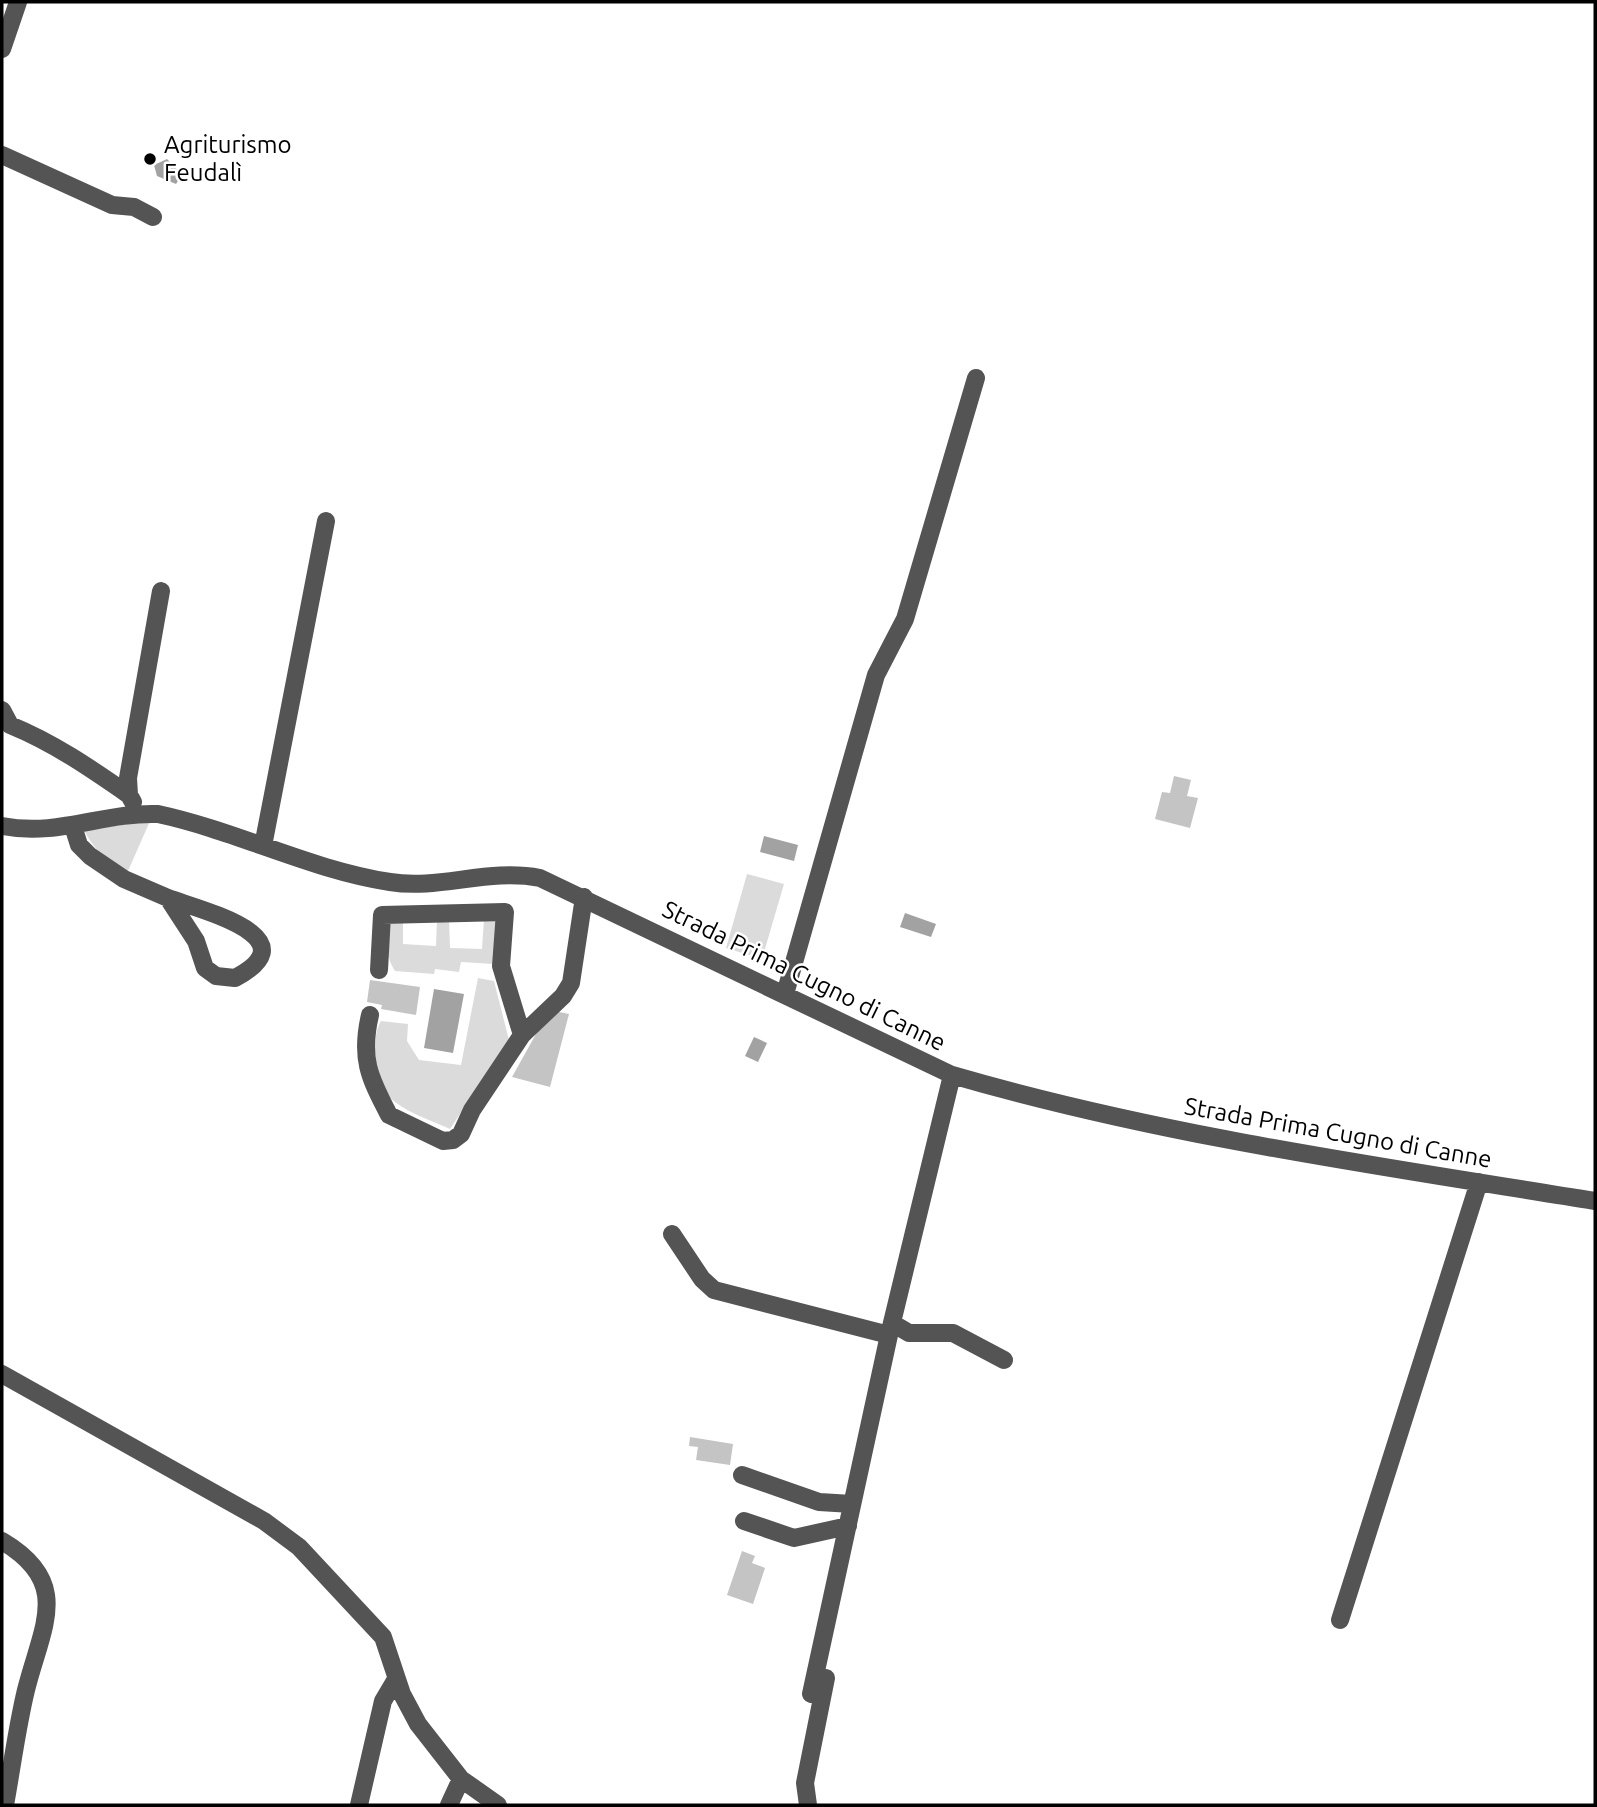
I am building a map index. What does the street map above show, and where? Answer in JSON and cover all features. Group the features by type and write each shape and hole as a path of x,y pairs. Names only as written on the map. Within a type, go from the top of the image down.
{"street":[{"path":"2,49 18,2"},
{"path":"2,155 112,205 134,207 153,217"},
{"path":"785,993 876,675 905,619 976,378"},
{"path":"263,846 326,521"},
{"path":"129,795 128,778 161,591"},
{"path":"2,710 10,725 46,740 129,795 141,814"},
{"name":"Strada Prima Cugno di Canne","path":"2,826 28,831 141,814 174,818 337,870 393,883 516,873 540,878 785,993 951,1075 1022,1095 1207,1138 1595,1201"},
{"path":"73,826 79,845 124,880 246,927 259,939 263,949 261,959 235,978 216,976 205,968 196,941 169,898"},
{"path":"370,1015 364,1041 366,1062 389,1115 443,1140 453,1140 461,1134 472,1110 522,1035 563,996 571,983 584,897"},
{"path":"379,970 382,915 505,912 500,966 522,1035"},
{"path":"811,1694 891,1329 951,1075"},
{"path":"1340,1620 1479,1182"},
{"path":"672,1234 702,1279 714,1290 909,1333 953,1333 1004,1360"},
{"path":"2,1374 264,1521 299,1548 383,1637 396,1679 418,1724 461,1779 498,1805"},
{"path":"742,1475 819,1502 853,1498"},
{"path":"808,1805 805,1783 860,1508 853,1498"},
{"path":"744,1521 794,1538 848,1526"},
{"path":"2,1541 35,1564 45,1590 47,1612 43,1641 26,1690 5,1805"},
{"path":"359,1805 383,1701 396,1679"},
{"path":"449,1805 461,1779"}],"shaded area":[{"path":"167,159 182,175 176,184 157,176 154,165"},
{"path":"150,821 128,871 102,855 84,830"},
{"path":"764,836 798,845 794,861 760,852"},
{"path":"747,874 784,884 762,959 726,948"},
{"path":"905,913 936,924 931,937 900,927"},
{"path":"484,919 497,919 494,964 461,962 459,972 435,969 434,974 395,971 388,948 389,921 403,921 403,944 436,946 437,920 449,920 450,948 482,949"},
{"path":"478,978 494,981 509,1040 450,1129 408,1110 388,1096 376,1064 377,1029 381,1021 408,1024 407,1041 419,1060 461,1065"},
{"path":"434,989 464,994 453,1053 424,1048"},
{"path":"754,1037 767,1043 758,1062 745,1056"}],"building":[{"path":"1174,776 1191,780 1187,796 1198,798 1190,828 1155,819 1162,792 1170,793"},
{"path":"370,980 420,987 416,1015 381,1009 382,1005 367,1002"},
{"path":"554,1011 569,1014 550,1087 512,1077 536,1034"},
{"path":"690,1437 733,1444 730,1465 696,1460 698,1447 689,1446"},
{"path":"742,1551 755,1556 752,1563 765,1568 753,1604 727,1595"}],"place":[{"name":"Agriturismo Feudalì","path":"150,159"}]}
